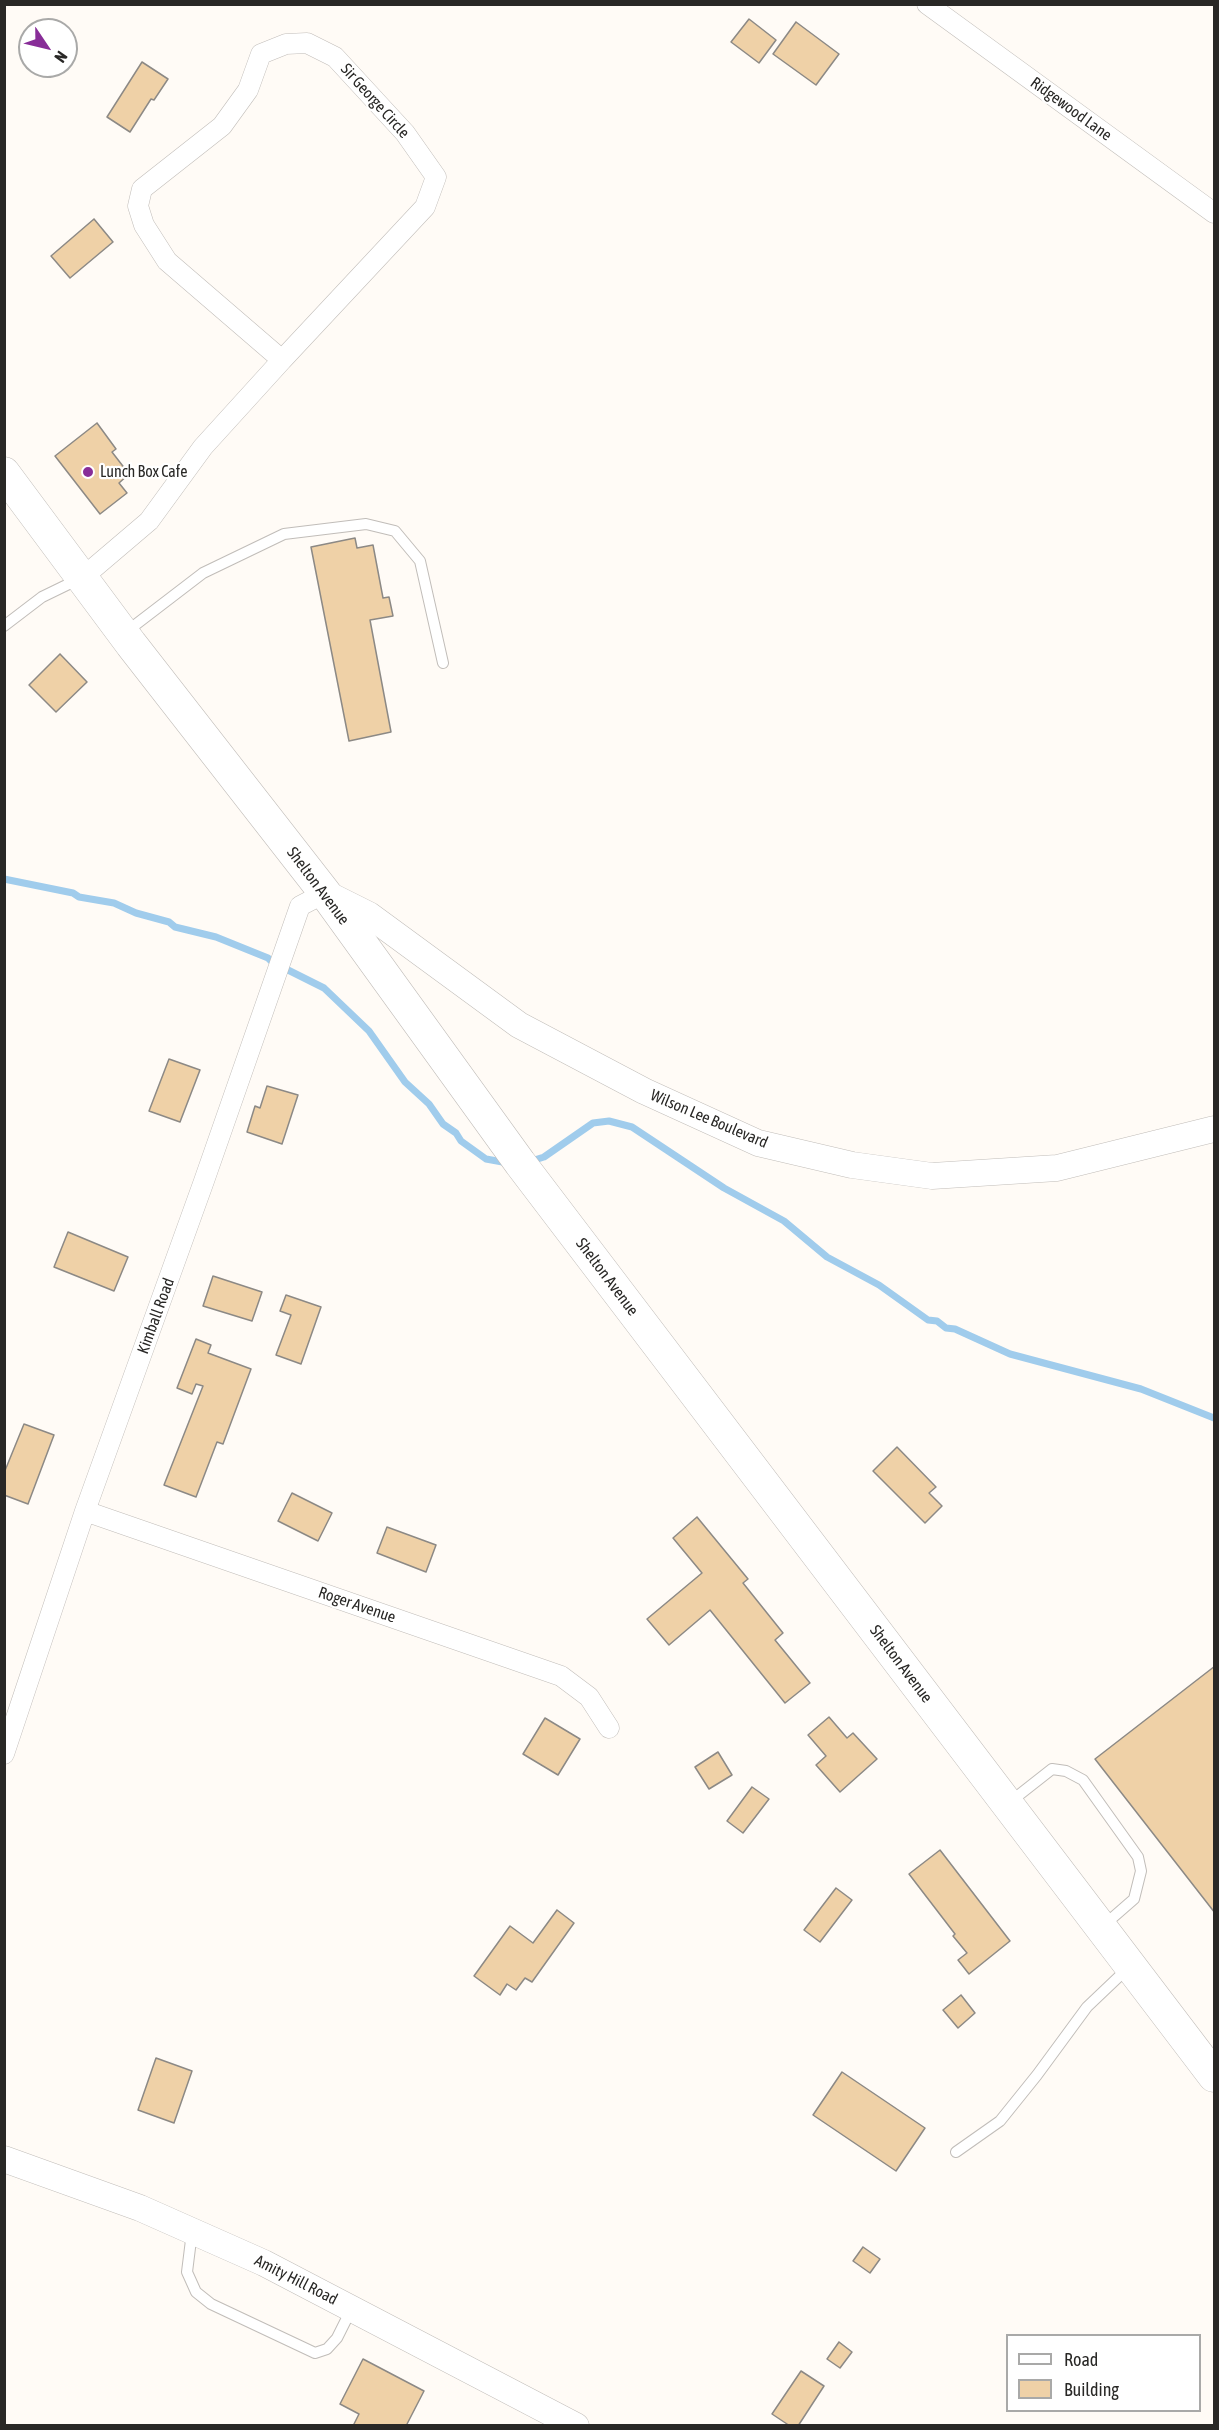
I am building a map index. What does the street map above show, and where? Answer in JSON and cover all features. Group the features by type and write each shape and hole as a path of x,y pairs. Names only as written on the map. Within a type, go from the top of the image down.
{"main road":[{"name":"Shelton Avenue","path":"4,473 123,634 325,892 520,1163 1215,2076"}],"street":[{"name":"Ridgewood Lane","path":"927,4 1215,213"},
{"name":"Sir George Circle","path":"82,578 149,520 203,447 425,207 436,177 405,133 335,57 307,43 286,44 261,54 248,90 222,126 142,189 138,206 144,225 168,261 282,360"},
{"name":"Wilson Lee Boulevard","path":"325,892 369,915 519,1025 644,1091 758,1143 852,1165 932,1176 1057,1168 1215,1129"},
{"name":"Kimball Road","path":"4,1754 85,1511 201,1191 300,906 325,892"},
{"name":"Roger Avenue","path":"85,1511 561,1676 589,1696 609,1728"},
{"name":"Amity Hill Road","path":"4,2159 140,2208 264,2264 576,2426"}],"lane":[{"path":"123,634 203,573 284,534 366,524 395,531 420,561 443,663"},
{"path":"4,626 42,597 82,578"},
{"path":"1007,1804 1052,1769 1066,1771 1083,1780 1138,1857 1141,1870 1134,1899 1101,1927"},
{"path":"956,2152 1000,2121 1087,2007 1130,1965"},
{"path":"192,2231 187,2272 196,2292 211,2304 315,2353 327,2349 337,2338 352,2308"}],"building":[{"path":"749,19 776,40 759,63 731,42"},
{"path":"796,22 839,54 816,85 773,54"},
{"path":"142,62 168,79 154,100 151,99 130,132 107,117"},
{"path":"94,219 113,242 70,278 51,256"},
{"path":"97,423 116,449 112,452 129,474 119,483 127,493 100,514 55,456"},
{"path":"355,538 357,548 373,545 383,598 389,597 393,616 370,620 391,732 349,741 311,547"},
{"path":"60,654 87,682 56,712 29,685"},
{"path":"169,1059 200,1070 180,1122 149,1111"},
{"path":"267,1086 298,1095 282,1144 247,1132 255,1106 260,1108"},
{"path":"68,1232 128,1257 114,1291 54,1267"},
{"path":"213,1276 262,1292 252,1321 203,1306"},
{"path":"286,1295 321,1307 301,1364 276,1355 291,1315 280,1311"},
{"path":"196,1339 211,1345 208,1353 251,1369 223,1444 217,1442 196,1497 164,1485 203,1386 196,1384 192,1394 177,1388"},
{"path":"24,1424 54,1435 28,1504 4,1495 4,1473"},
{"path":"897,1447 936,1487 929,1493 942,1506 925,1523 873,1471"},
{"path":"292,1493 332,1513 318,1541 278,1521"},
{"path":"697,1517 748,1579 743,1583 783,1633 775,1640 810,1683 785,1703 710,1610 669,1645 647,1619 702,1573 673,1538"},
{"path":"387,1527 436,1545 426,1572 377,1553"},
{"path":"1215,1666 1215,1913 1095,1759"},
{"path":"829,1717 847,1738 853,1733 877,1759 840,1792 816,1765 826,1756 808,1735"},
{"path":"545,1718 580,1739 558,1775 523,1754"},
{"path":"718,1752 732,1775 709,1789 695,1767"},
{"path":"752,1787 769,1799 743,1833 727,1821"},
{"path":"940,1850 1010,1941 969,1974 958,1960 967,1953 909,1874"},
{"path":"836,1888 852,1900 820,1942 804,1930"},
{"path":"557,1910 574,1923 532,1982 525,1978 516,1990 507,1984 500,1995 474,1976 510,1926 533,1943"},
{"path":"961,1995 975,2013 958,2028 943,2010"},
{"path":"156,2058 192,2071 174,2123 138,2110"},
{"path":"842,2072 925,2128 896,2171 813,2115"},
{"path":"863,2247 880,2259 870,2273 853,2261"},
{"path":"839,2342 852,2352 840,2368 827,2359"},
{"path":"363,2359 424,2391 406,2426 353,2426 359,2414 340,2404"},
{"path":"801,2371 824,2386 798,2426 790,2426 772,2414"}],"waterway":[{"path":"4,879 114,903 136,913 169,922 175,927 216,937 268,958 324,988 369,1031 405,1082 429,1104 443,1124 456,1133 461,1141 486,1159 508,1163"},
{"path":"528,1162 544,1157 593,1123 609,1121 632,1127 724,1188 784,1221 827,1257 879,1285 928,1320 937,1321 946,1328 955,1329 1010,1354 1141,1389 1214,1418"}],"place":[{"name":"Lunch Box Cafe","path":"88,472"}]}
